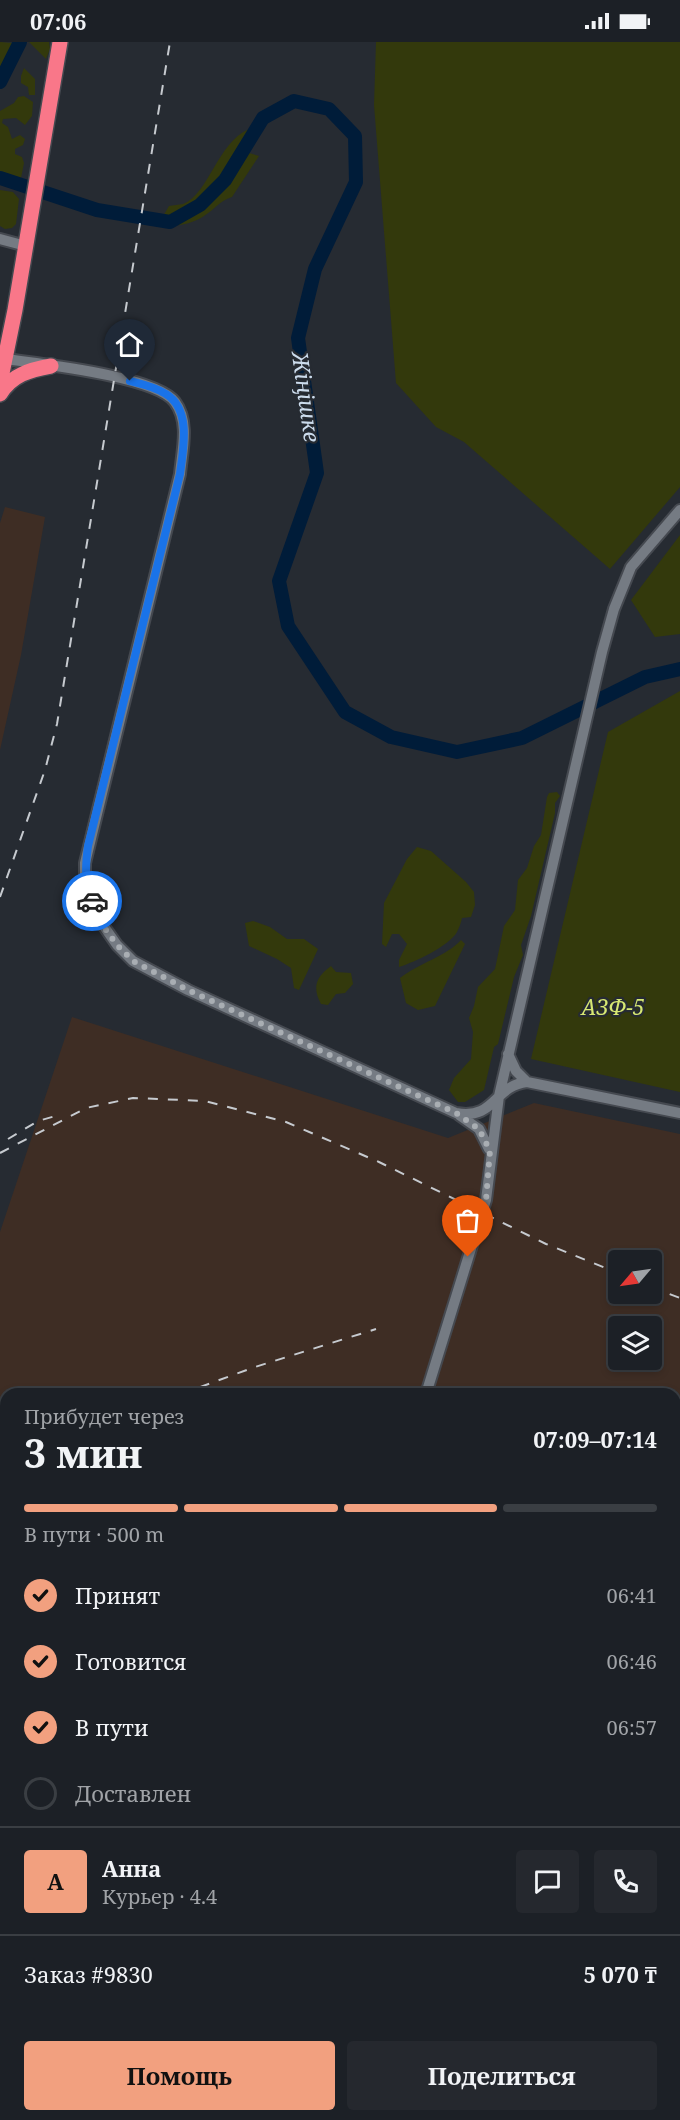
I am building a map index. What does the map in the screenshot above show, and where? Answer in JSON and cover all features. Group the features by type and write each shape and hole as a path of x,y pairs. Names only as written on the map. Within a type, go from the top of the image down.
{"highway":[{"path":"0,383 26,246 60,42"},
{"path":"0,394 11,380 22,373 51,366"}],"street":[{"path":"0,239 26,246"},
{"path":"6,359 116,376 167,394 175,401 184,428 180,474 85,863 86,883 103,926 133,961 188,990 456,1113 479,1129 490,1151"},
{"path":"428,1388 486,1200 490,1151 508,1054 568,789 614,609 631,567 680,510"},
{"path":"508,1054 516,1071 527,1082"},
{"path":"456,1113 477,1114 488,1108 512,1085 527,1082 680,1113"}],"shaded area":[{"path":"5,507 45,517 21,655 0,750 0,523"},
{"path":"72,1017 448,1138 534,1103 680,1134 680,1388 0,1388 0,1232"}],"green space":[{"path":"0,42 13,43 0,74"},
{"path":"29,42 49,42 50,49 46,59"},
{"path":"376,42 680,42 680,487 610,569 464,442 436,427 396,383 374,105"},
{"path":"24,68 35,79 35,95 29,95 28,87 21,83"},
{"path":"24,96 33,102 32,116 25,125 16,118 3,119 2,123 8,127 12,139 20,135 25,139 23,145 15,149 15,154 22,157 24,163 21,178 16,179 0,172 0,111 14,103 18,97"},
{"path":"249,129 256,134 249,153 259,156 232,197 196,221 167,226 162,218 169,206 183,204 192,198 207,180 229,145"},
{"path":"0,190 13,192 19,199 16,224 12,228 5,229 0,226"},
{"path":"680,535 680,634 655,637 631,600"},
{"name":"АЗФ-5","path":"680,691 680,1092 531,1059 608,732"},
{"path":"557,792 560,796 555,803 555,813 531,916 521,945 523,955 514,977 484,1090 465,1102 458,1102 449,1090 454,1078 471,1059 473,1032 469,1018 478,987 495,969 504,926 515,910 518,880 527,868 534,846 541,835 547,797 549,793"},
{"path":"417,847 431,851 466,882 474,892 475,905 471,917 462,918 457,932 447,943 399,967 399,960 407,944 399,934 392,934 386,947 382,944 384,903 407,859"},
{"path":"253,921 270,927 287,939 304,939 318,949 299,990 294,988 291,968 249,946 245,923"},
{"path":"461,940 465,944 435,1006 418,1010 406,1003 400,978 449,950"},
{"path":"331,966 336,972 351,973 353,984 345,993 336,994 328,1005 321,1004 318,998 317,983 322,974"}],"waterway":[{"name":"Жіңішке","path":"0,82 20,42"},
{"name":"Жіңішке","path":"0,178 97,210 170,222 200,205 225,180 263,118 294,101 329,109 355,136 356,182 315,269 298,338 317,473 279,581 288,626 345,712 391,737 457,752 522,738 645,677 680,669"}],"railway":[{"path":"0,897 45,770 57,724 170,42"},
{"path":"0,1153 86,1108 133,1098 205,1101 286,1122 379,1162 546,1244 608,1269"},
{"path":"8,1139 38,1121 59,1115"},
{"path":"662,1291 680,1298"},
{"path":"197,1388 255,1367 376,1329"}],"way so far":[{"path":"92,901 103,926 133,961 188,990 456,1113 473,1123 486,1139 490,1151 486,1200 468,1257"}],"route":[{"path":"92,901 86,883 85,863 88,846 180,474 183,444 184,428 175,401 167,394 130,381"}]}
